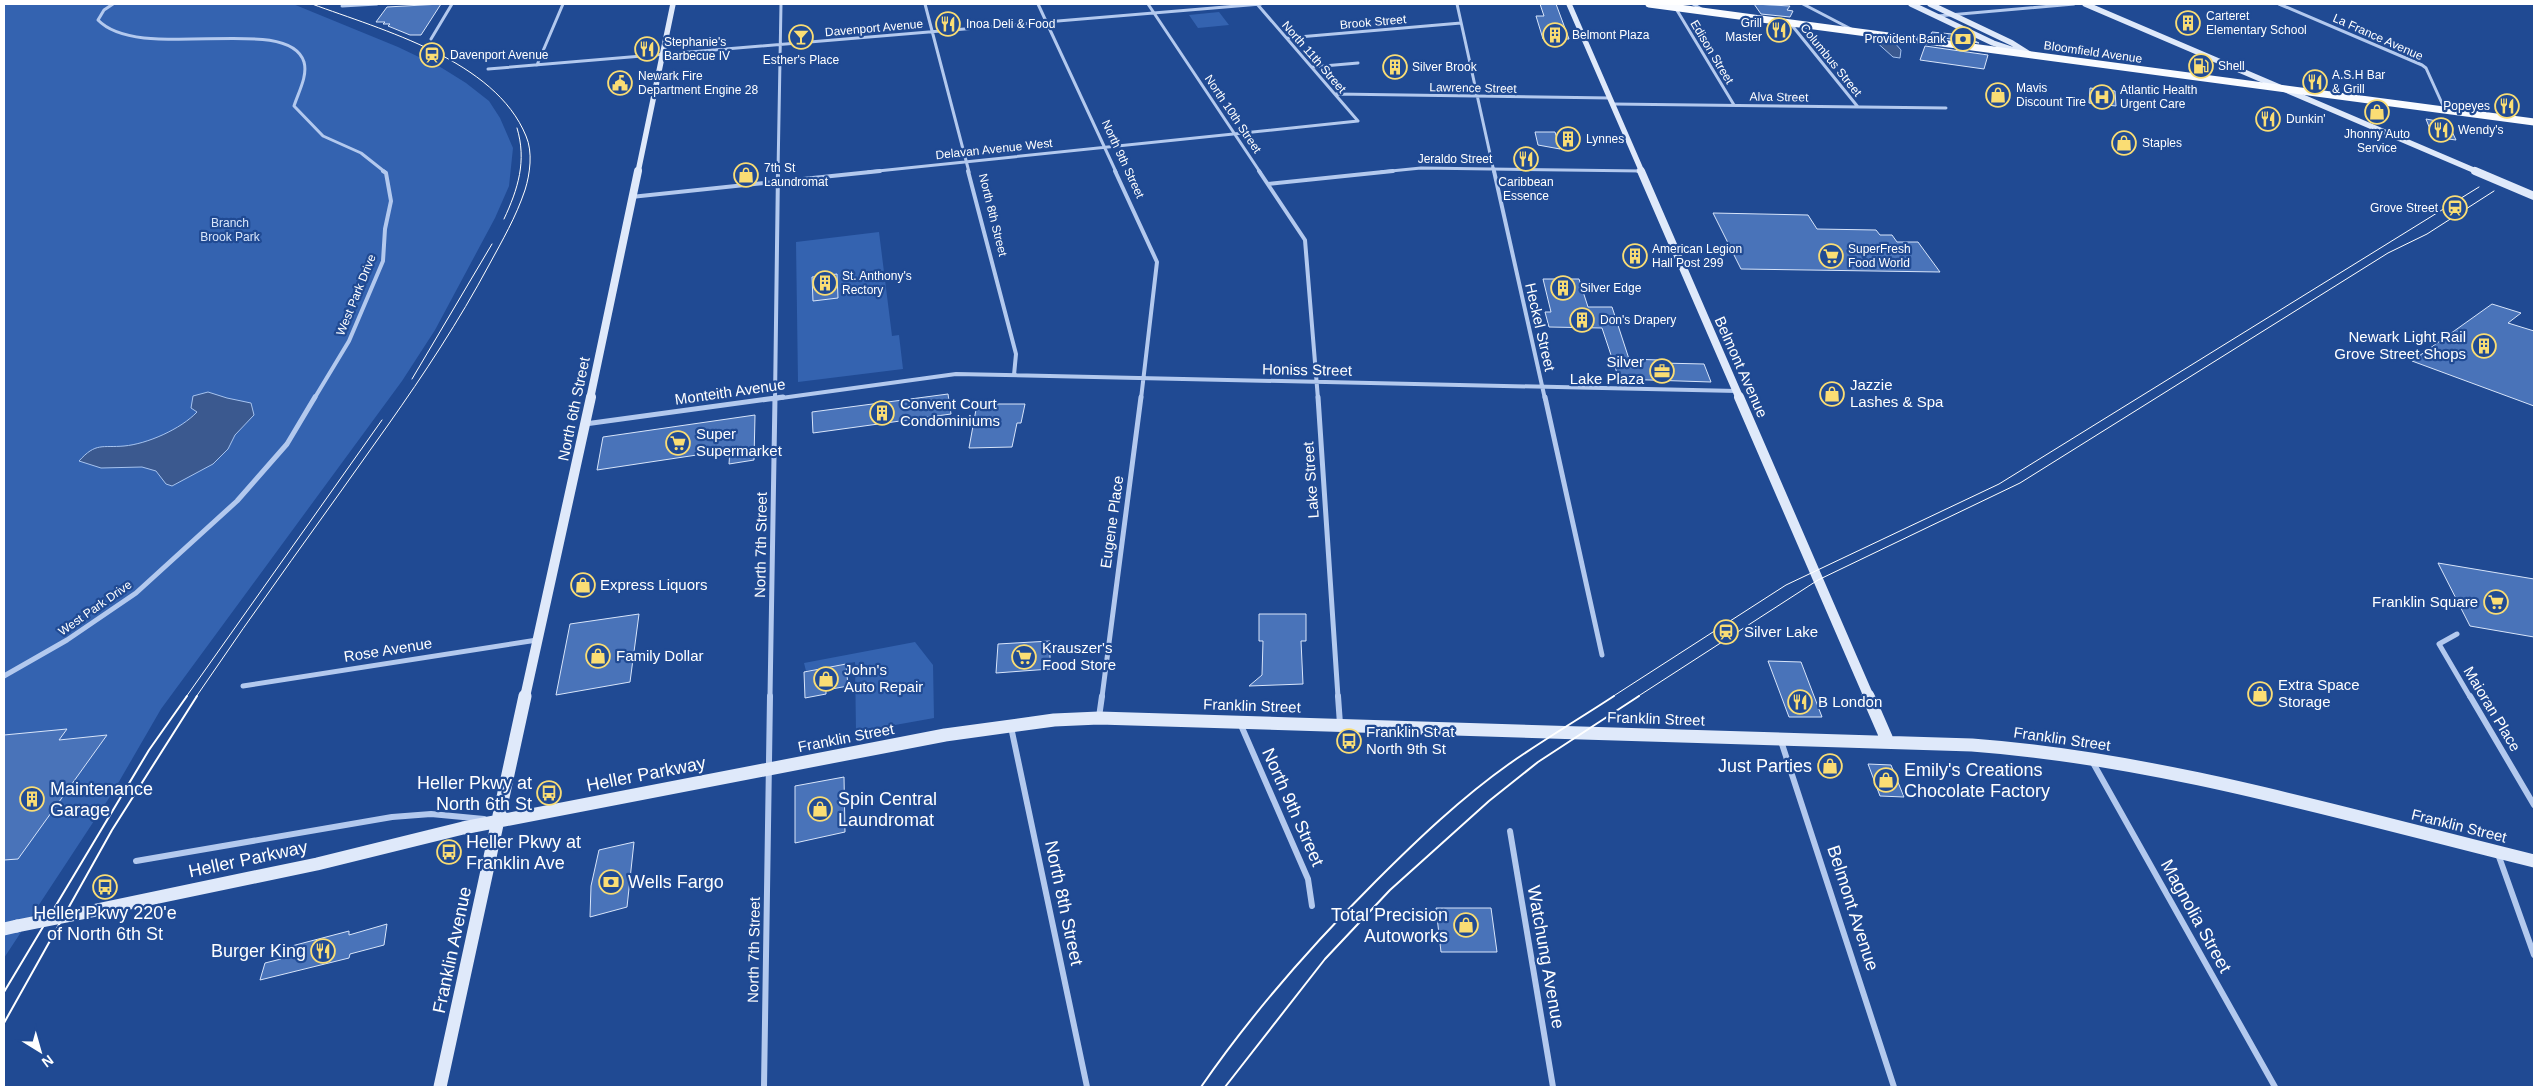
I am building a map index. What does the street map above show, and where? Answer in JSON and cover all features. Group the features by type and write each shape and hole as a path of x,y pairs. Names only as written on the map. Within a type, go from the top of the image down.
{"main road":[{"name":"Bloomfield Avenue","path":"1649,4 2534,122"}],"street":[{"name":"West Park Drive","path":"4,676 67,640 136,593 237,501 287,444 308,411 349,341 383,261 385,229 391,201 386,173 361,153 323,136 294,106 306,70 300,54 294,49 263,39 152,38 109,30 98,20 104,10 113,4"},
{"path":"344,5 377,4"},
{"path":"430,39 452,4"},
{"path":"537,65 563,4"},
{"name":"North 6th Street","path":"499,820 585,424 631,197 673,4"},
{"name":"North 7th Street","path":"764,1087 781,4"},
{"name":"North 8th Street","path":"925,4 968,162 1016,354 1014,375"},
{"name":"North 9th Street","path":"1038,4 1157,259 1150,330"},
{"name":"North 10th Street","path":"1148,4 1302,234"},
{"name":"North 11th Street","path":"1257,4 1358,121"},
{"name":"Davenport Avenue","path":"488,69 1261,4"},
{"name":"Heckel Street","path":"1457,4 1602,655"},
{"name":"Belmont Avenue","path":"1569,4 1888,742"},
{"path":"1693,4 1706,12"},
{"path":"1803,4 1856,32"},
{"path":"1911,4 1992,43 2031,55"},
{"path":"1930,4 2016,44 2031,55"},
{"path":"1938,16 2074,4"},
{"path":"2085,4 2534,196"},
{"name":"La France Avenue","path":"2279,4 2423,66 2445,110"},
{"name":"Edison Street","path":"1675,7 1734,106"},
{"name":"Brook Street","path":"1287,38 1461,23"},
{"name":"Columbus Street","path":"1790,23 1858,107"},
{"path":"1312,67 1358,63"},
{"name":"Lawrence Street","path":"1336,94 1478,96 1611,101"},
{"name":"Alva Street","path":"1611,101 1734,106 1946,108"},
{"name":"Delavan Avenue West","path":"631,197 1358,121"},
{"name":"Jeraldo Street","path":"1268,184 1414,169 1642,171"},
{"name":"Lake Street","path":"1302,234 1306,243 1317,382 1340,725"},
{"name":"Eugene Place","path":"1099,718 1150,330"},
{"name":"Honiss Street","path":"878,384 956,374 1737,391"},
{"name":"Monteith Avenue","path":"585,424 878,384"},
{"name":"Maioran Place","path":"2456,634 2439,644 2534,805"},
{"name":"Rose Avenue","path":"243,686 538,640"},
{"name":"Franklin Street","path":"770,769 1011,724 1099,718 1972,745 2038,750 2189,777 2534,860"},
{"name":"North 9th Street","path":"1240,722 1308,879 1312,906"},
{"name":"North 8th Street","path":"1011,724 1087,1087"},
{"name":"Belmont Avenue","path":"1781,739 1894,1087"},
{"name":"Magnolia Street","path":"2090,758 2275,1087"},
{"name":"Heller Parkway","path":"10,927 278,873 499,820 770,769"},
{"name":"Heller Parkway","path":"136,861 392,817 432,814 499,820"},
{"name":"Franklin Avenue","path":"440,1087 499,820"},
{"name":"Watchung Avenue","path":"1510,831 1553,1087"},
{"path":"2497,852 2534,955"}],"green space":[{"name":"Branch Brook Park","path":"4,4 293,4 398,47 442,68 466,83 489,101 500,118 513,148 509,186 495,218 435,330 402,381 161,709 113,792 4,958"},
{"path":"1219,12 1229,25 1198,28 1189,15"},
{"path":"879,232 892,336 899,335 903,369 798,382 796,242"},
{"path":"915,642 933,665 934,718 856,732 855,662 806,671 804,663"}],"shaded area":[{"path":"1873,39 1894,42 1901,50 1900,58 1893,57"},
{"path":"208,392 251,403 254,415 235,435 228,449 213,464 172,486 166,484 156,471 142,467 101,468 79,461 95,448 133,445 173,430 197,412 191,408 193,396"}],"building":[{"path":"441,4 421,35 410,35 388,26 390,24 383,24 385,22 376,22 387,7"},
{"path":"1540,4 1556,4 1569,39 1543,39 1536,16 1544,16"},
{"path":"1754,4 1790,6 1787,10 1793,11 1790,17 1761,14"},
{"name":"Provident Bank","path":"1932,32 1962,35 1979,43 1930,36"},
{"path":"1925,46 1988,55 1984,69 1920,60"},
{"name":"Atlantic Health Urgent Care","path":"2090,88 2115,91 2116,106 2089,103"},
{"name":"Wendy's","path":"2426,119 2448,123 2456,140 2433,137"},
{"path":"1535,132 1555,132 1560,149 1538,145"},
{"name":"SuperFresh Food World","path":"1713,213 1808,215 1817,229 1876,230 1880,235 1892,235 1897,242 1918,242 1940,272 1741,269"},
{"name":"St. Anthony's Rectory","path":"837,274 838,298 813,301 812,277"},
{"path":"1543,279 1579,279 1588,307 1612,307 1629,359 1659,360 1661,363 1704,364 1711,382 1619,379 1602,328 1549,327 1545,312 1551,312"},
{"name":"Newark Light Rail Grove Street Shops","path":"2492,304 2521,313 2508,323 2534,331 2534,406 2412,361"},
{"name":"Convent Court Condominiums","path":"948,394 951,414 813,433 812,412"},
{"path":"977,404 1025,404 1021,423 1017,423 1012,447 969,448"},
{"name":"Super Supermarket","path":"755,415 754,460 729,464 730,450 597,470 603,437"},
{"name":"Franklin Square","path":"2438,563 2534,579 2534,637 2470,626"},
{"name":"Family Dollar","path":"639,614 630,682 556,695 570,624"},
{"path":"1259,614 1306,614 1306,641 1301,641 1303,684 1249,686 1262,675 1263,641 1259,641"},
{"name":"Krauszer's Food Store","path":"1050,641 1050,669 996,673 998,644"},
{"name":"B London","path":"1768,661 1801,662 1822,717 1789,717"},
{"name":"John's Auto Repair","path":"846,664 848,686 826,690 826,694 805,698 804,672"},
{"name":"Maintenance Garage","path":"67,729 59,740 107,735 18,859 4,860 4,735"},
{"name":"Emily's Creations Chocolate Factory","path":"1868,764 1891,765 1904,797 1880,796"},
{"name":"Spin Central Laundromat","path":"844,777 845,832 795,843 795,786"},
{"name":"Wells Fargo","path":"634,842 627,907 590,917 591,886 599,850"},
{"name":"Total Precision Autoworks","path":"1436,908 1491,908 1497,952 1441,952"},
{"name":"Burger King","path":"387,924 384,945 350,954 349,958 260,980 265,963 281,959 284,948 349,931 349,935"}],"tram line":[{"path":"196,697 441,347 478,286 509,229 525,190 528,177 530,149 526,136 511,110 489,87 463,68 434,51 371,25 312,4"},
{"path":"504,219 520,175 521,152 517,128"},
{"path":"1612,697 1786,585 1999,484 2479,187"},
{"path":"1637,697 1818,580 2020,483 2388,253 2427,234 2494,191"},
{"path":"412,379 492,244"},
{"path":"186,697 382,420"},
{"path":"4,992 149,750 187,696"},
{"path":"4,1023 112,830 197,696"},
{"path":"1201,1087 1262,1006 1305,955 1351,906 1423,835 1509,764 1614,696"},
{"path":"1225,1087 1325,959 1390,890 1489,801 1538,762 1639,696"}],"place":[{"name":"Carteret Elementary School","path":"2188,23"},
{"name":"Inoa Deli & Food","path":"948,24"},
{"name":"Grill Master","path":"1779,30"},
{"name":"Belmont Plaza","path":"1555,35"},
{"name":"Esther's Place","path":"801,37"},
{"name":"Provident Bank","path":"1963,39"},
{"name":"Stephanie's Barbecue IV","path":"647,49"},
{"name":"Davenport Avenue","path":"432,55"},
{"name":"Shell","path":"2201,66"},
{"name":"Silver Brook","path":"1395,67"},
{"name":"A.S.H Bar & Grill","path":"2315,82"},
{"name":"Newark Fire Department Engine 28","path":"620,83"},
{"name":"Mavis Discount Tire","path":"1998,95"},
{"name":"Atlantic Health Urgent Care","path":"2102,97"},
{"name":"Popeyes","path":"2507,106"},
{"name":"Jhonny Auto Service","path":"2377,112"},
{"name":"Dunkin'","path":"2268,119"},
{"name":"Wendy's","path":"2441,130"},
{"name":"Lynnes","path":"1568,139"},
{"name":"Staples","path":"2124,143"},
{"name":"Caribbean Essence","path":"1526,159"},
{"name":"7th St Laundromat","path":"746,175"},
{"name":"Grove Street","path":"2455,208"},
{"name":"American Legion Hall Post 299","path":"1635,256"},
{"name":"SuperFresh Food World","path":"1831,256"},
{"name":"St. Anthony's Rectory","path":"825,283"},
{"name":"Silver Edge","path":"1563,288"},
{"name":"Don's Drapery","path":"1582,320"},
{"name":"Newark Light Rail Grove Street Shops","path":"2484,346"},
{"name":"Silver Lake Plaza","path":"1662,371"},
{"name":"Jazzie Lashes & Spa","path":"1832,394"},
{"name":"Convent Court Condominiums","path":"882,413"},
{"name":"Super Supermarket","path":"678,443"},
{"name":"Express Liquors","path":"583,585"},
{"name":"Franklin Square","path":"2496,602"},
{"name":"Silver Lake","path":"1726,632"},
{"name":"Family Dollar","path":"598,656"},
{"name":"Krauszer's Food Store","path":"1024,657"},
{"name":"John's Auto Repair","path":"826,679"},
{"name":"Extra Space Storage","path":"2260,694"},
{"name":"B London","path":"1800,702"},
{"name":"Franklin St at North 9th St","path":"1349,741"},
{"name":"Just Parties","path":"1830,766"},
{"name":"Emily's Creations Chocolate Factory","path":"1886,780"},
{"name":"Heller Pkwy at North 6th St","path":"549,793"},
{"name":"Maintenance Garage","path":"32,799"},
{"name":"Spin Central Laundromat","path":"820,809"},
{"name":"Heller Pkwy at Franklin Ave","path":"449,852"},
{"name":"Wells Fargo","path":"611,882"},
{"name":"Heller Pkwy 220'e of North 6th St","path":"105,887"},
{"name":"Total Precision Autoworks","path":"1466,925"},
{"name":"Burger King","path":"323,951"}]}
